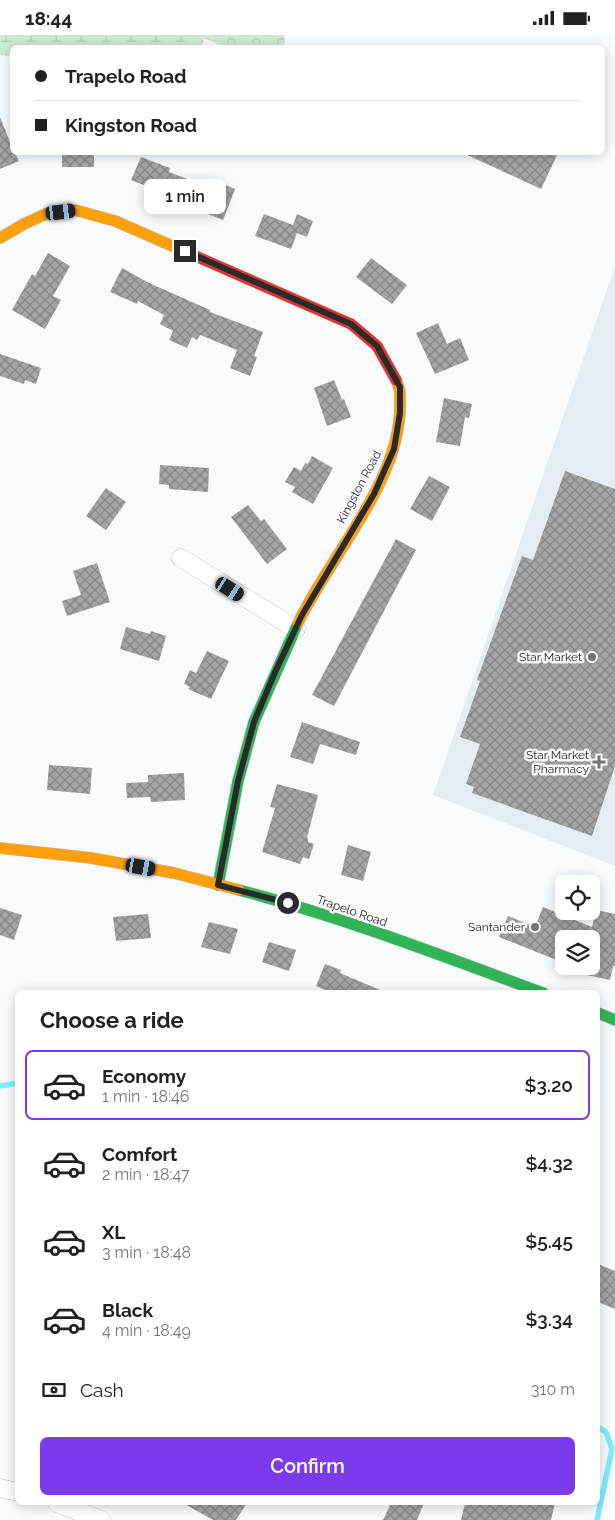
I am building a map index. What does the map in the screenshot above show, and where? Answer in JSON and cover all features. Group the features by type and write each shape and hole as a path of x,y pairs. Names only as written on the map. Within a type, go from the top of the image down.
{"street":[{"name":"Kingston Road","path":"0,238 48,213 74,210 115,221 351,324 377,346 400,387 400,413 394,449 374,494 302,615 254,722 238,781 218,885"},
{"path":"181,558 296,629"},
{"name":"Trapelo Road","path":"0,848 101,860 174,873 288,903 535,990"},
{"path":"600,1014 615,1021"},
{"path":"0,1488 15,1491"},
{"path":"62,1505 101,1520"}],"shaded area":[{"path":"615,266 615,866 433,795"}],"green space":[{"path":"0,35 206,35 202,45 10,45 10,56 0,55"},
{"path":"197,35 285,35 284,45 220,45"}],"building":[{"path":"0,117 10,142 10,155 16,155 19,161 0,169"},
{"path":"62,155 94,155 94,167 62,167"},
{"path":"467,155 557,155 541,189"},
{"path":"141,157 170,168 169,172 213,189 216,181 235,189 223,220 183,204 184,201 131,180"},
{"path":"264,214 293,225 297,214 313,221 307,237 297,233 291,249 255,236"},
{"path":"48,253 70,266 53,296 61,300 45,329 12,310 32,274 35,276"},
{"path":"371,258 407,285 392,304 356,277"},
{"path":"122,268 147,282 210,310 210,312 263,332 254,356 257,357 250,376 230,368 237,350 200,335 197,340 192,337 187,348 169,340 173,331 160,324 164,315 138,301 137,304 110,292"},
{"path":"438,323 447,344 460,338 469,360 435,374 416,333"},
{"path":"0,354 41,368 36,384 25,380 24,384 0,376"},
{"path":"334,380 351,417 327,426 314,388"},
{"path":"444,398 472,404 469,418 465,417 460,446 436,442"},
{"path":"312,456 333,468 313,504 292,492 295,487 285,482 294,467 301,471 305,463 308,464"},
{"path":"160,465 209,468 208,492 169,489 169,485 159,484"},
{"path":"565,471 615,489 615,766 592,836 472,793 474,787 466,784 480,744 460,737 480,681 477,680 522,556 533,560"},
{"path":"429,476 450,487 432,521 410,509"},
{"path":"106,488 126,502 106,530 86,516"},
{"path":"248,505 261,521 264,519 287,549 267,564 231,517"},
{"path":"396,539 416,550 334,706 312,695"},
{"path":"97,563 110,602 67,616 62,601 81,595 73,571"},
{"path":"126,627 150,634 151,631 166,636 159,661 120,649"},
{"path":"207,651 229,661 211,699 188,689 190,687 184,684 190,670 196,673"},
{"path":"302,722 360,742 356,755 320,744 313,764 290,757"},
{"path":"49,765 92,768 90,794 47,790"},
{"path":"184,773 185,800 151,802 150,797 127,798 126,783 148,782 148,775"},
{"path":"277,784 318,795 307,838 308,842 314,844 309,859 303,857 300,864 262,852 275,808 270,807"},
{"path":"348,845 371,852 363,881 341,875"},
{"path":"543,907 555,912 555,920 575,920 592,927 594,920 600,920 600,911 615,914 615,966 613,966 610,980 587,975 600,975 600,930 555,930 555,959 499,937 508,916 535,927"},
{"path":"0,908 22,915 14,940 0,935"},
{"path":"148,914 151,938 116,941 113,917"},
{"path":"209,922 238,929 230,954 201,947"},
{"path":"269,942 296,950 289,971 262,962"},
{"path":"325,964 341,970 340,973 380,990 326,990 316,986"},
{"path":"600,1265 615,1271 615,1309 600,1303"},
{"path":"187,1505 246,1505 236,1520 213,1520"},
{"path":"390,1505 423,1505 417,1520 383,1520"},
{"path":"465,1505 555,1505 551,1520 461,1520"}],"waterway":[{"path":"0,1086 15,1084"},
{"path":"597,1520 612,1449 606,1432 600,1428"}],"traffic: fast":[{"path":"218,885 238,781 254,722 298,623"},
{"path":"239,890 316,912 430,951 535,990"},
{"path":"600,1014 615,1020"}],"traffic: slow":[{"path":"0,238 48,213 75,210 115,221 193,255"},
{"path":"298,623 361,518 389,463 397,434 400,406 400,396 396,380"},
{"path":"0,848 91,858 174,873 239,890"}],"traffic: jam":[{"path":"193,255 351,324 377,346 396,380"}],"place":[{"name":"Star Market","path":"592,657"},
{"name":"Star Market Pharmacy","path":"599,762"},
{"name":"Santander","path":"535,927"}],"route":[{"path":"185,251 351,324 377,346 400,387 400,413 394,449 374,494 302,615 276,670 254,722 238,781 218,885 288,903"}]}
